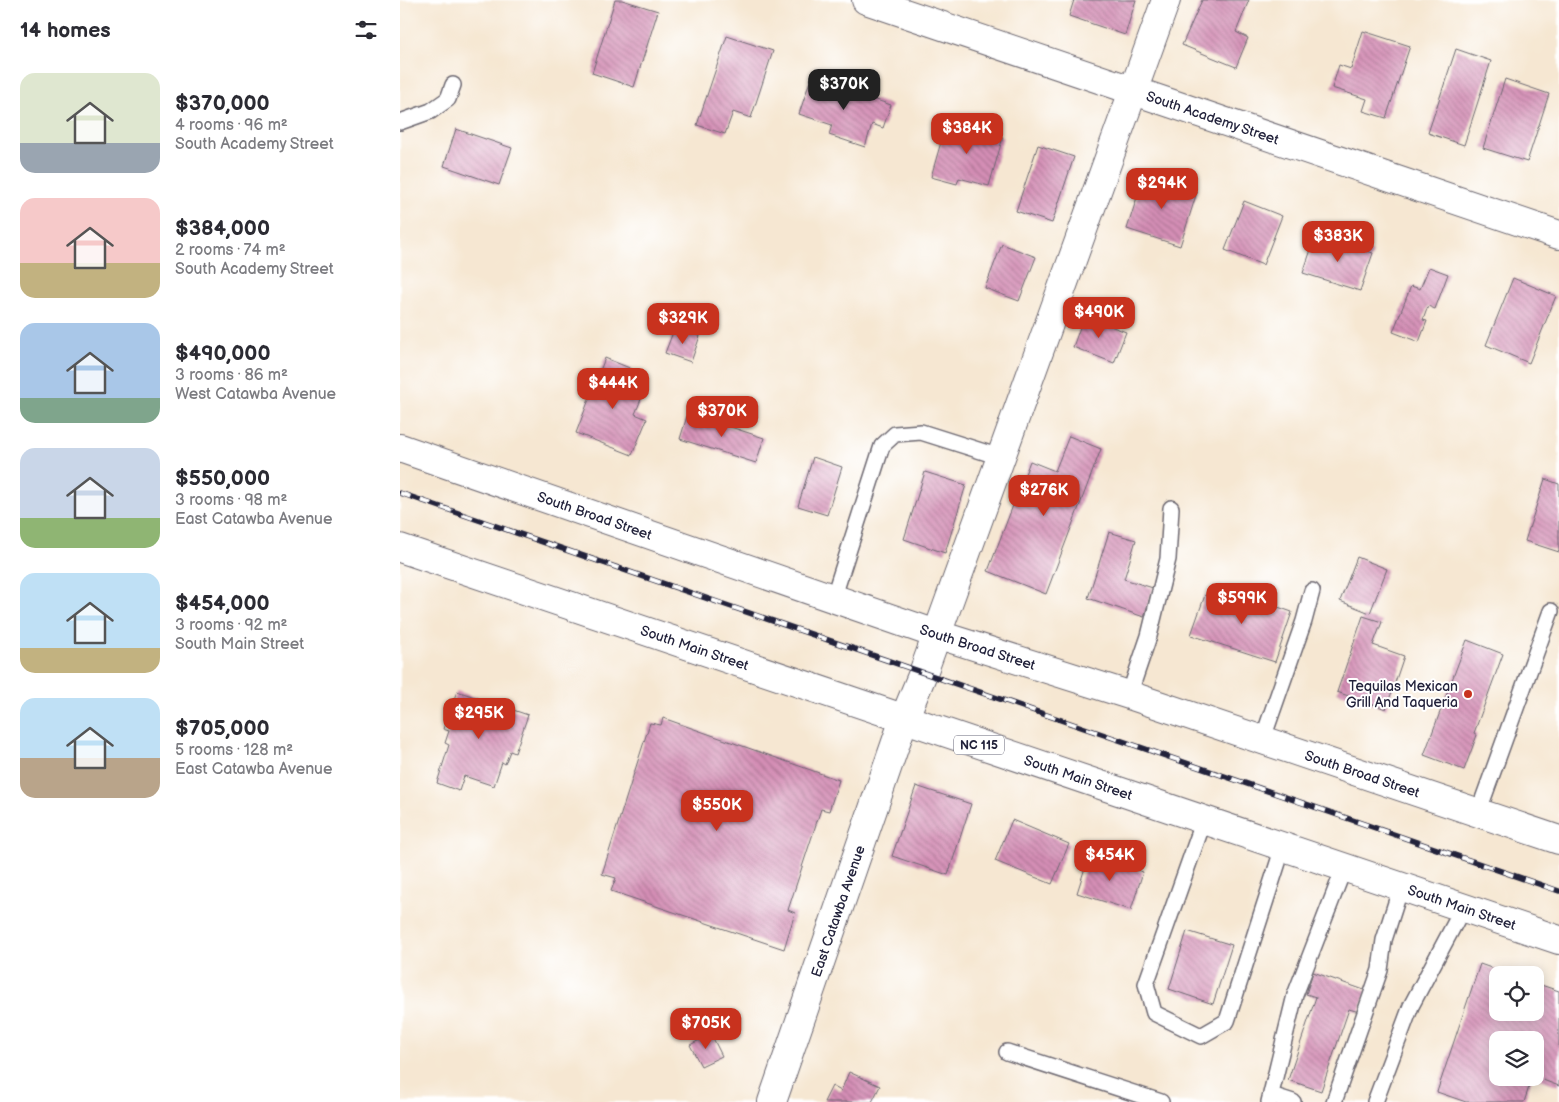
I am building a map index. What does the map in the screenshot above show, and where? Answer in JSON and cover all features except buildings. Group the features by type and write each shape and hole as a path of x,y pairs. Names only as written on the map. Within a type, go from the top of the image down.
{"street":[{"name":"South Academy Street","path":"866,0 1559,234"},
{"name":"East Catawba Avenue","path":"772,1102 904,720 923,673 1166,0"},
{"name":"South Broad Street","path":"400,448 936,634 1129,695 1559,840"},
{"name":"South Main Street","path":"400,548 1559,940"}],"lane":[{"path":"400,122 430,111 448,99 453,85"},
{"path":"833,598 882,446 895,434 921,432 1000,457"},
{"path":"1129,695 1149,636 1168,559 1171,508"},
{"path":"1262,741 1304,621 1312,591"},
{"path":"1478,813 1551,611"},
{"path":"1204,820 1146,984 1154,1012 1201,1036 1227,1021 1283,847"},
{"path":"1293,1102 1270,1099 1295,995 1344,868"},
{"path":"1334,1102 1380,970 1384,940 1401,887"},
{"path":"1375,1102 1412,1006 1464,908"},
{"path":"1007,1052 1161,1102"}],"railway":[{"path":"400,493 1559,891"}],"place":[{"name":"Tequilas Mexican Grill And Taqueria","path":"1468,694"}]}
